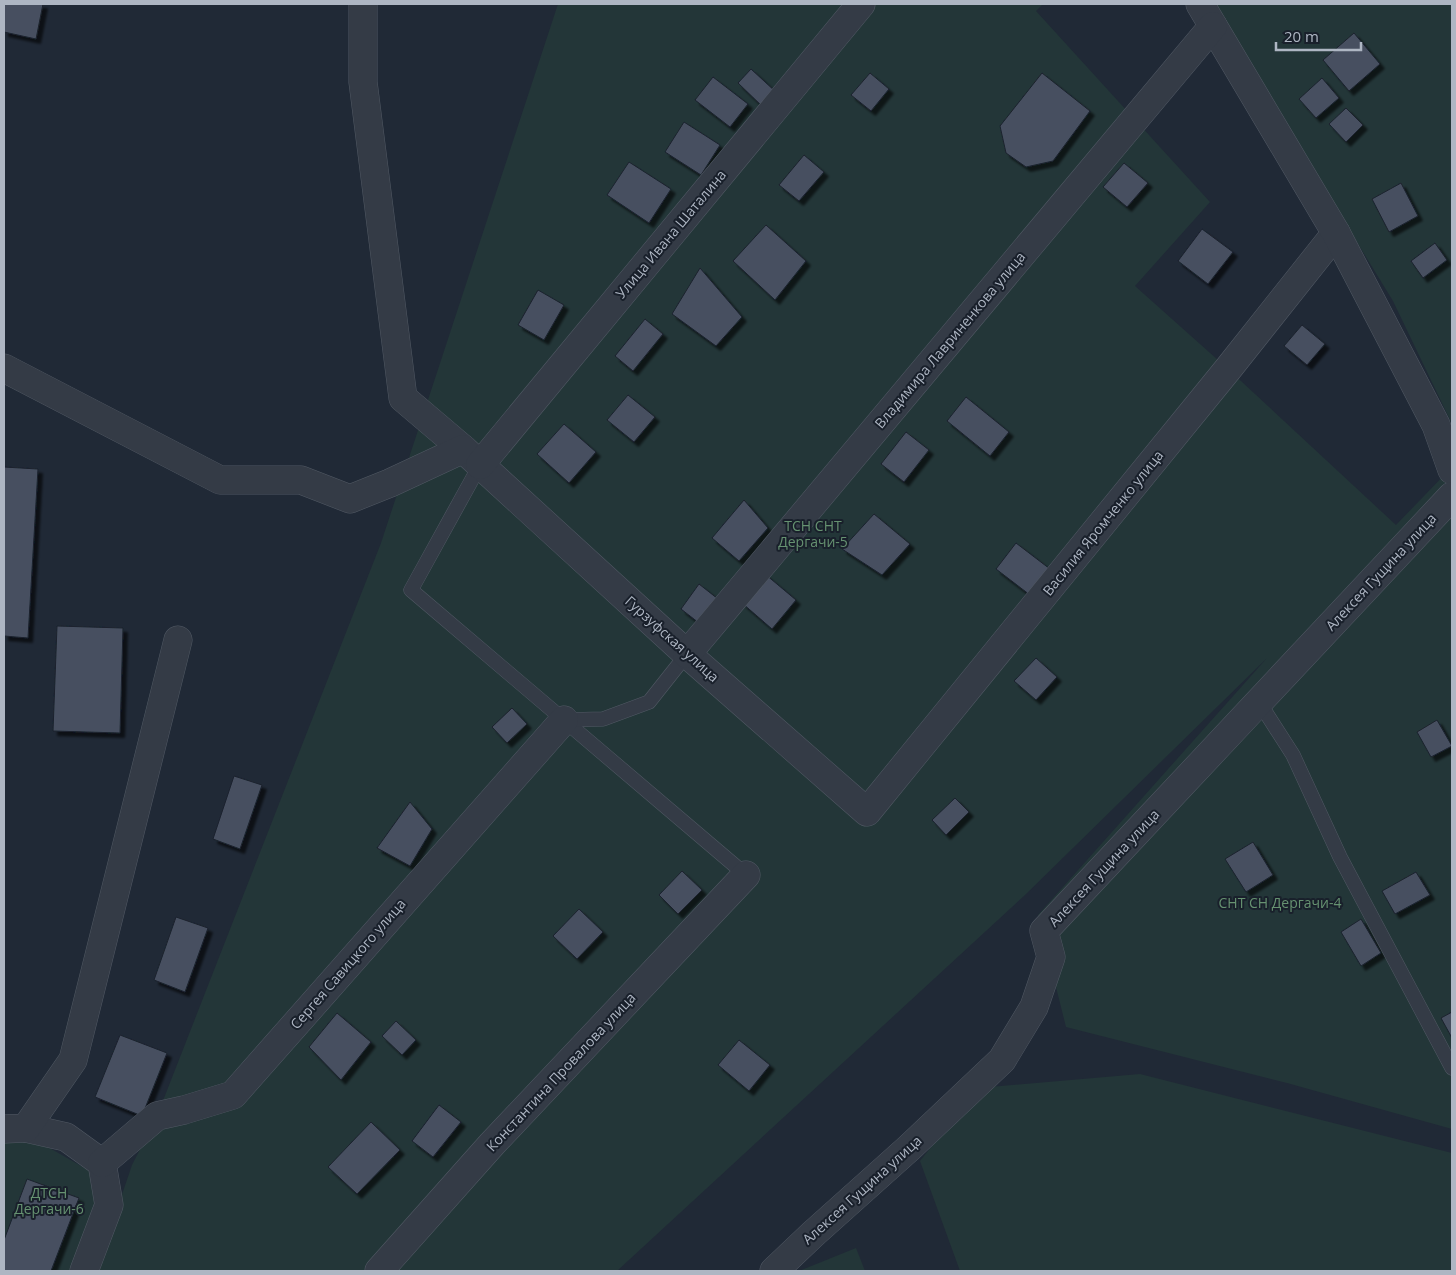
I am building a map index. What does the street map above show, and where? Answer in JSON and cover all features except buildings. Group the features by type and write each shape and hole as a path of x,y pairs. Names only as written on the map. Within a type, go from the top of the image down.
{"street":[{"name":"Гурзуфская улица","path":"363,4 363,82 403,398 471,457 687,654 868,812"},
{"name":"Улица Ивана Шаталина","path":"471,457 862,4"},
{"path":"1206,15 1336,233 1436,425 1452,470"},
{"name":"Владимира Лавриненкова улица","path":"687,654 1206,15"},
{"name":"Василия Яромченко улица","path":"868,812 1210,392 1336,233"},
{"path":"4,368 220,480 301,480 350,499 390,483 471,457"},
{"name":"Алексея Гущина улица","path":"774,1271 1002,1060 1034,1007 1051,957 1044,931 1452,496"},
{"path":"15,1128 73,1060 178,640"},
{"name":"Сергея Савицкого улица","path":"102,1163 157,1116 184,1110 233,1094 564,720"},
{"name":"Константина Провалова улица","path":"379,1271 492,1144 746,875"},
{"path":"15,1128 66,1136 102,1163 110,1205 84,1271"}],"lane":[{"path":"471,457 411,590 746,875"},
{"path":"564,720 603,719 649,702 687,654"},
{"path":"1259,702 1293,755 1340,856 1452,1068"}],"green space":[{"name":"ТСН СНТ Дергачи-5","path":"558,4 1043,4 1036,11 1210,202 1135,286 1228,369 1396,525 1452,467 1452,1129 1287,1083 1066,1027 1038,915 1267,658 1025,895 617,1271 96,1271 132,1165 157,1116 381,543"},
{"path":"1211,4 1452,4 1452,424 1393,301"},
{"path":"1140,1074 1452,1153 1452,1271 960,1271 920,1161 978,1088"},
{"name":"ДТСН Дергачи-6","path":"32,1138 102,1178 78,1271 4,1271 4,1139"},
{"path":"856,1248 865,1271 799,1271"}],"park label":[{"name":"СНТ СН Дергачи-4","path":"1280,903"}]}
